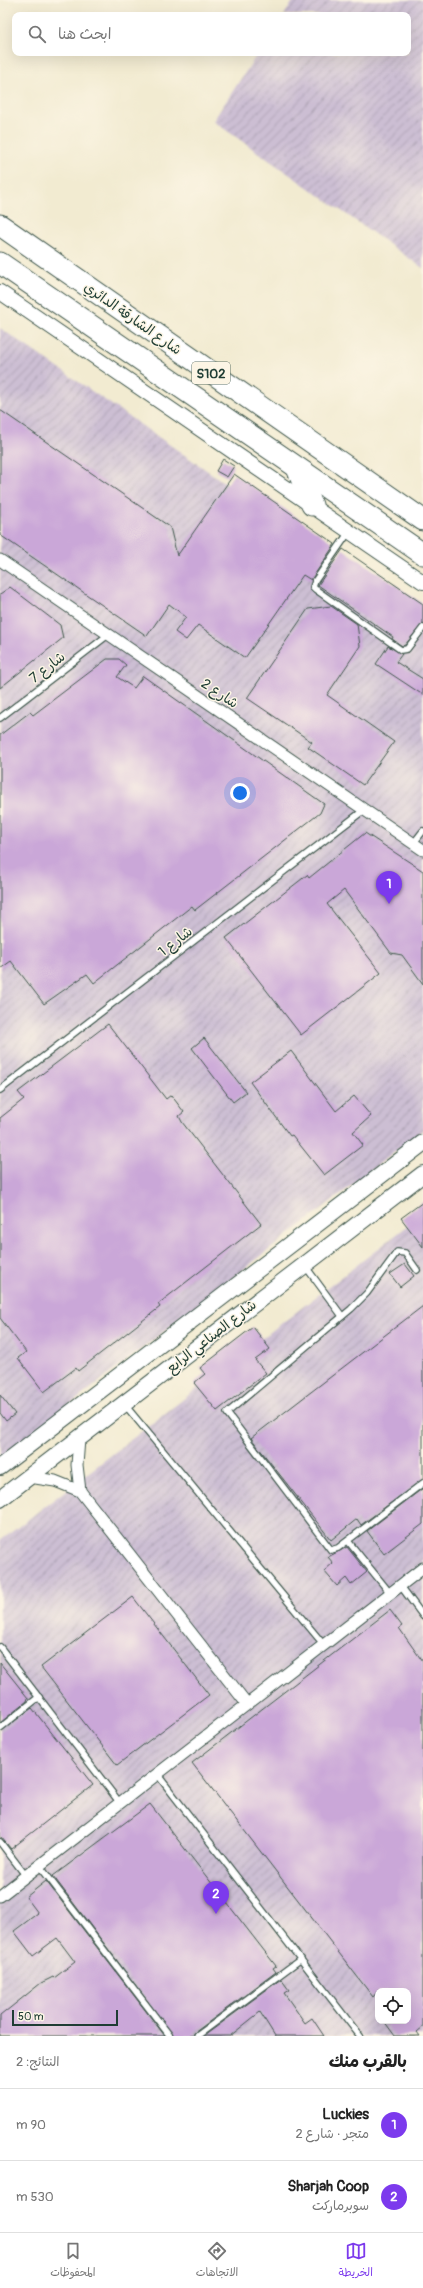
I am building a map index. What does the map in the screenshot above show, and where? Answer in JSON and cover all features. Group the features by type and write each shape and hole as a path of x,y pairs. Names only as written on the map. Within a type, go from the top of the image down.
{"highway":[{"name":"شارع الشارقة الدائري","path":"0,225 423,520"},
{"name":"S102","path":"1,264 423,554"},
{"path":"297,468 312,505"}],"main road":[{"name":"شارع الصناعي الرابع","path":"0,1467 423,1143"},
{"name":"شارع الصناعي الرابع","path":"0,1499 423,1174"}],"street":[{"path":"0,292 423,582"},
{"name":"شارع 2","path":"0,560 423,850"},
{"path":"79,1439 77,1465 80,1491 247,1704"},
{"path":"29,1477 55,1482 80,1491"},
{"path":"0,1896 423,1568"}],"lane":[{"path":"349,532 315,581 313,587 401,650 407,649 423,628"},
{"name":"شارع 7","path":"0,718 108,635"},
{"name":"شارع 1","path":"0,1090 364,810"},
{"path":"413,844 423,830"},
{"path":"418,1270 405,1253 397,1252 367,1293 227,1413 329,1548 336,1550 423,1484"},
{"path":"304,1265 342,1316"},
{"path":"124,1404 324,1644"},
{"path":"348,1541 390,1593"},
{"path":"400,1585 423,1616"},
{"path":"0,1647 120,1803"},
{"path":"0,1728 39,1697"},
{"path":"158,1774 360,2036"},
{"path":"0,1842 26,1876"},
{"path":"39,1865 170,2036"},
{"path":"197,2036 300,1959"}],"shaded area":[{"path":"294,0 423,0 423,268 213,121 256,56 411,56 411,12 286,12"},
{"path":"0,328 423,619 423,1130 0,1459"},
{"path":"423,1214 423,2036 0,2036 0,1541"}],"building":[{"path":"0,410 170,527 177,556 234,474 335,544 311,580 303,575 245,658 198,625 186,640 175,632 186,617 169,604 147,636 0,535"},
{"path":"223,459 234,466 227,477 216,471"},
{"path":"343,549 423,604 423,623 405,645 402,646 392,639 393,637 318,585"},
{"path":"10,587 60,625 63,638 0,688 0,594"},
{"path":"331,606 357,624 360,646 327,695 394,742 363,785 308,747 312,742 247,698 308,609"},
{"path":"388,646 402,654 396,662 423,679 423,695 376,664"},
{"path":"107,659 119,659 126,665 117,677 134,688 143,676 324,804 320,813 195,910 192,906 94,983 87,974 44,1004 11,961 0,969 0,735 30,712 33,715"},
{"path":"365,833 423,871 423,984 402,955 391,953 344,890 327,904 381,973 301,1035 226,938 307,875 309,878"},
{"path":"108,1024 166,1099 171,1095 184,1112 179,1116 182,1122 261,1224 158,1304 160,1307 78,1371 76,1368 44,1392 18,1358 26,1352 0,1318 0,1118 24,1099 18,1092"},
{"path":"204,1038 246,1092 233,1102 192,1048"},
{"path":"291,1051 336,1111 354,1096 371,1116 353,1132 363,1145 324,1175 292,1135 290,1136 250,1082"},
{"path":"423,1202 423,1247 401,1218"},
{"path":"405,1264 414,1276 400,1287 390,1274"},
{"path":"423,1306 423,1479 361,1525 357,1519 331,1540 251,1438"},
{"path":"253,1327 270,1349 255,1360 266,1373 217,1411 194,1383 205,1374 200,1368"},
{"path":"0,1395 15,1414 6,1421 0,1413"},
{"path":"423,1488 423,1524 384,1554 367,1531"},
{"path":"347,1547 367,1572 351,1585 346,1578 337,1586 324,1571 333,1563 328,1557"},
{"path":"133,1597 209,1695 117,1765 41,1667"},
{"path":"390,1610 402,1626 399,1628 423,1662 423,2027 417,2032 420,2036 395,2036 386,2024 411,2024 411,1988 375,1988 375,1995 373,1997 192,1763"},
{"path":"0,1663 28,1698 27,1701 0,1723"},
{"path":"32,1708 93,1785 11,1849 0,1836 0,1732"},
{"path":"150,1804 276,1966 273,1968 276,1972 194,2033 193,2036 174,2036 53,1876"},
{"path":"46,1881 165,2036 0,2036 0,2016 41,1983 53,1977 54,1978 75,1962 57,1938 33,1956 14,1931 38,1913 26,1897"},
{"path":"281,1979 289,1990 284,1993 305,2023 312,2018 324,2036 275,2036 260,2012 230,2036 204,2036"}],"place":[{"name":"Luckies","path":"389,904"},
{"name":"Sharjah Coop","path":"216,1914"}]}
